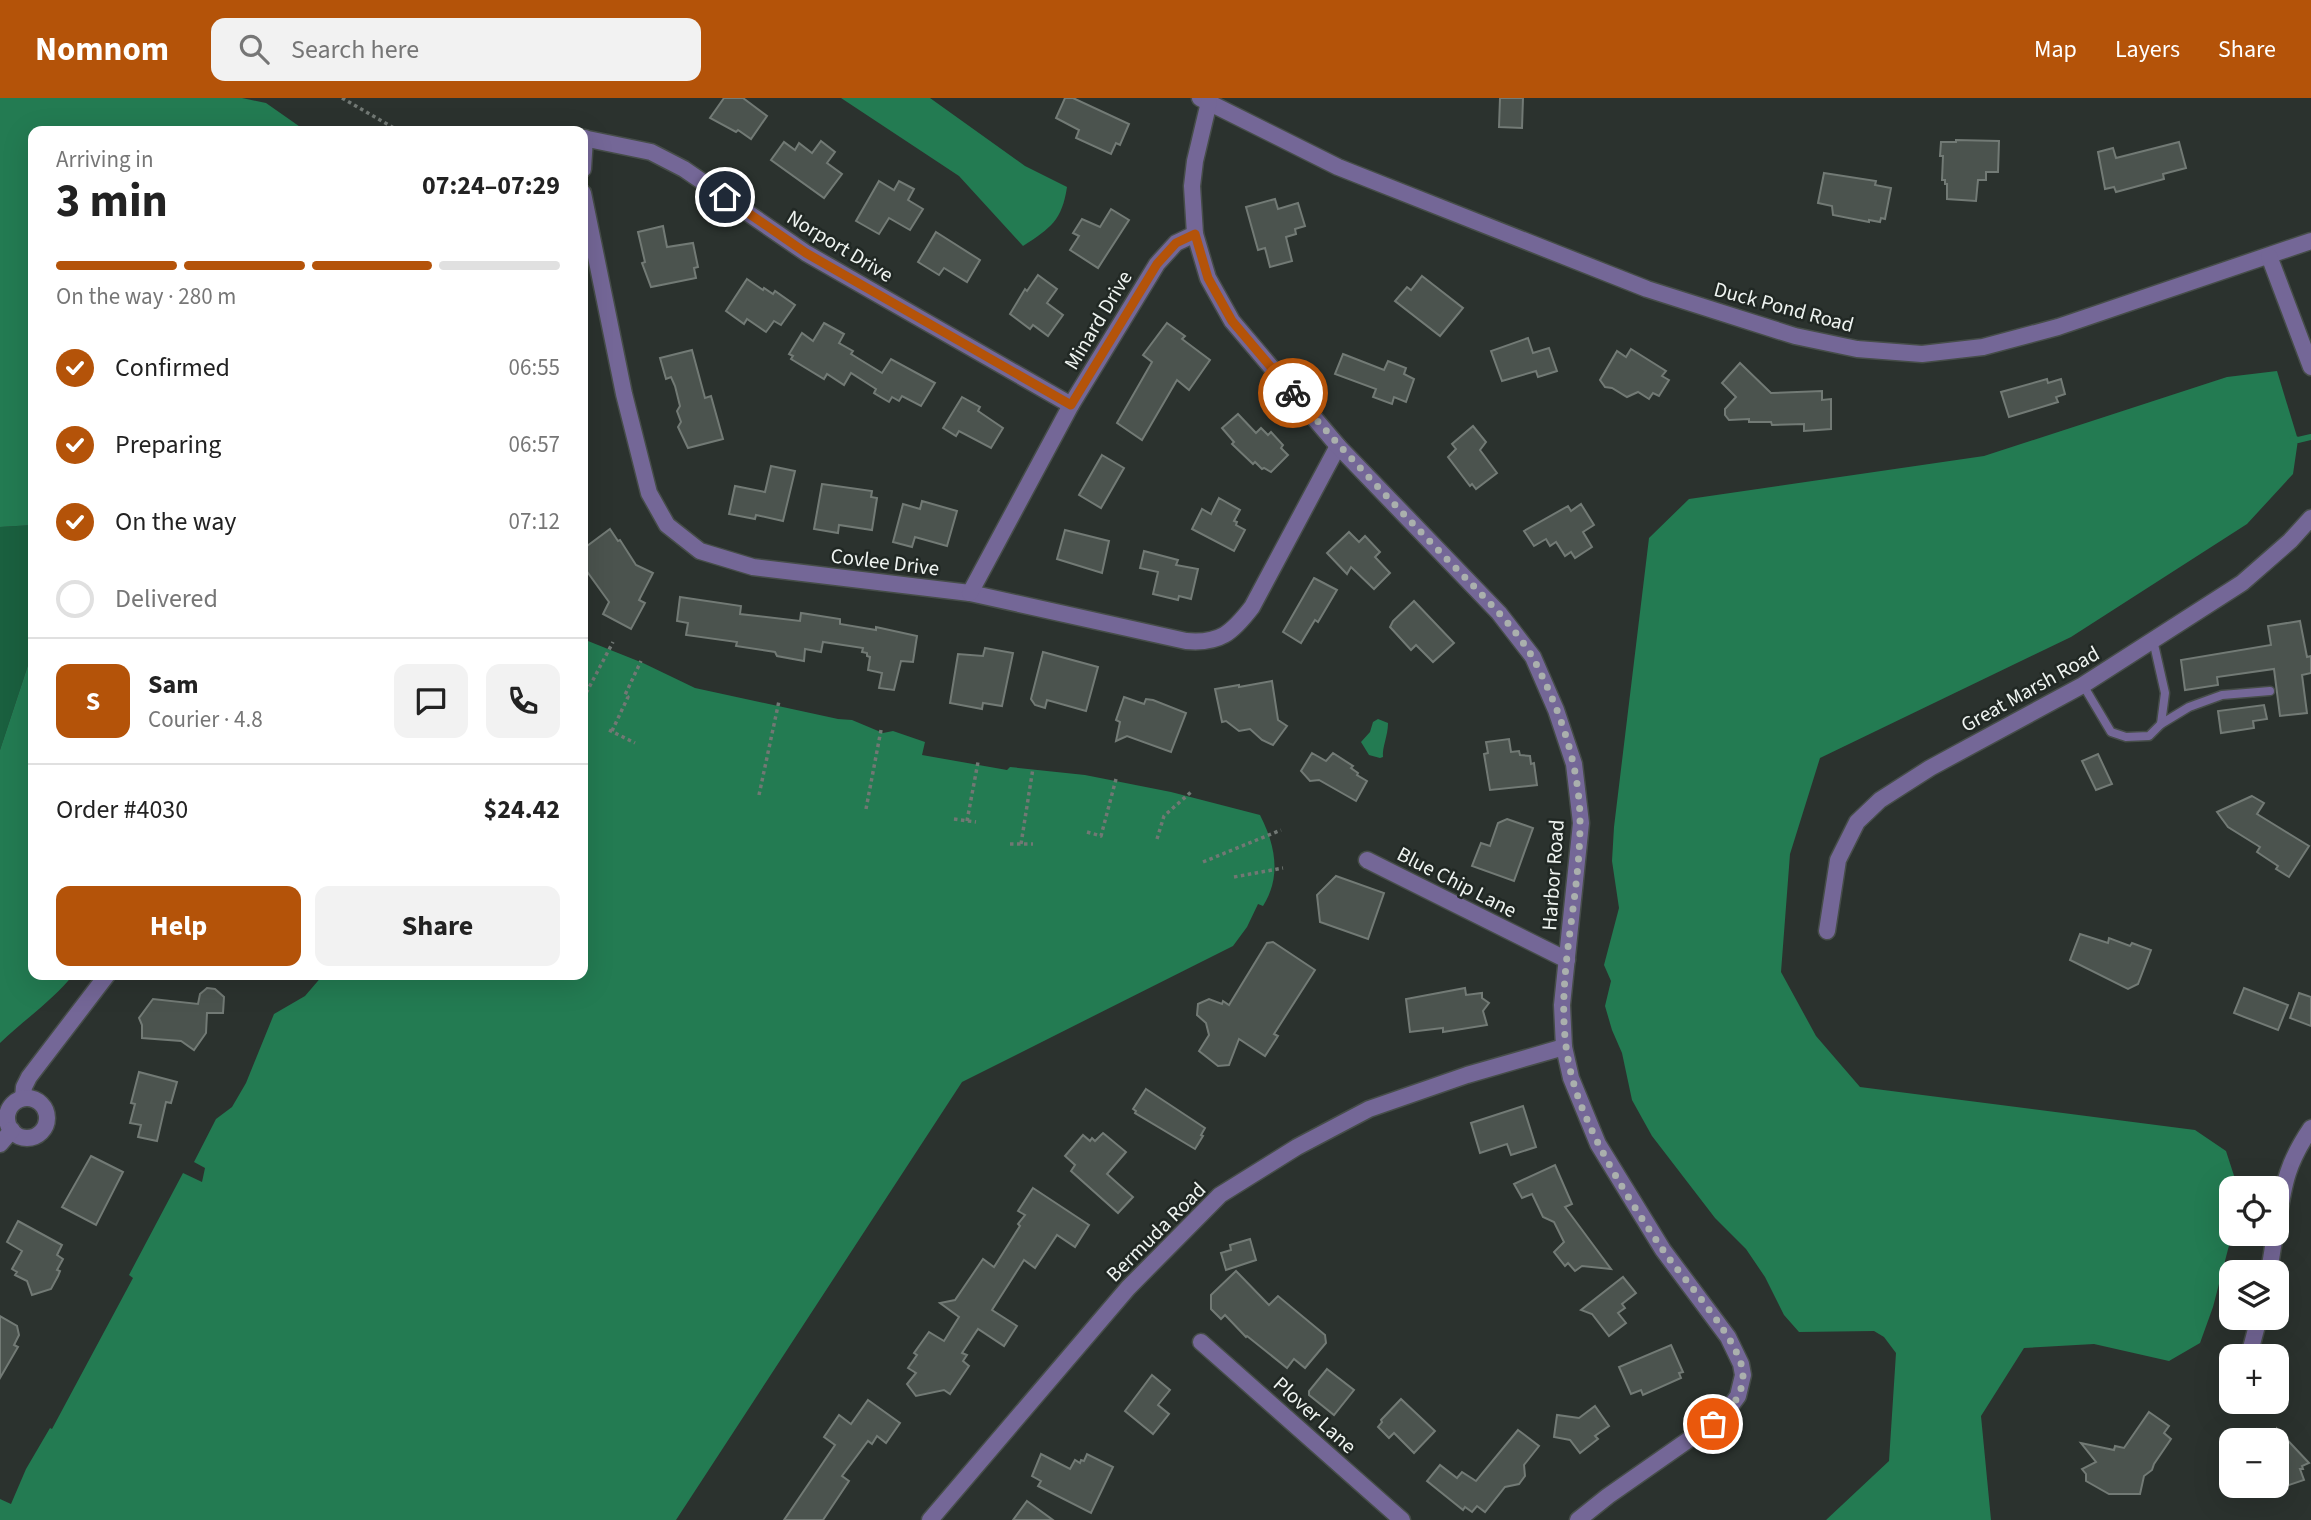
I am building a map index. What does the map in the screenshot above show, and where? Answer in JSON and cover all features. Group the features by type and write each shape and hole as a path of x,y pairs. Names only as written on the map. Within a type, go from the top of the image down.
{"street":[{"name":"Duck Pond Road","path":"1205,100 1338,167 1647,289 1794,336 1857,349 1922,354 1983,347 2058,327 2311,241"},
{"path":"1195,234 1192,186 1205,100"},
{"name":"Norport Drive","path":"588,139 651,152 684,169 806,253 1071,405"},
{"name":"Covlee Drive","path":"588,217 627,407 649,493 667,525 700,551 753,567 970,593 1186,641 1214,640 1233,629 1252,607 1339,446"},
{"name":"Minard Drive","path":"970,593 1071,405 1157,264 1176,243 1195,234"},
{"name":"Harbor Road","path":"1195,234 1208,278 1232,321 1339,446 1499,613 1533,657 1556,710 1574,764 1581,823 1562,1005 1564,1047 1571,1078 1598,1144 1664,1250 1728,1337 1741,1364 1743,1375 1738,1396 1724,1415 1578,1520"},
{"path":"2269,256 2311,367"},
{"name":"Great Marsh Road","path":"1827,931 1838,860 1857,822 1880,800 1930,768 2083,685 2242,583 2311,519"},
{"name":"Blue Chip Lane","path":"1367,860 1567,960"},
{"path":"23,1098 29,1077 103,980"},
{"name":"Bermuda Road","path":"930,1520 1128,1288 1220,1195 1297,1147 1369,1109 1466,1075 1564,1047"},
{"path":"17,1100 37,1100 47,1118 42,1130 30,1138 17,1135 12,1130 7,1118 8,1111 17,1100"},
{"path":"0,1144 12,1130"},
{"path":"2286,1176 2294,1152 2310,1130"},
{"name":"Plover Lane","path":"1201,1342 1402,1520"}],"lane":[{"path":"2153,640 2165,694 2161,724"},
{"path":"2083,685 2111,732 2126,737 2149,736 2161,724 2189,707 2222,695 2270,691"}],"path":[{"path":"342,98 390,126"},
{"path":"588,690 613,642"},
{"path":"635,743 610,731 628,697 625,695 641,661"},
{"path":"759,794 779,701"},
{"path":"866,809 881,730"},
{"path":"967,821 978,762"},
{"path":"1021,844 1032,768"},
{"path":"1087,832 1101,836 1116,779"},
{"path":"1157,839 1164,816 1191,792"},
{"path":"954,819 976,822"},
{"path":"1203,862 1281,830"},
{"path":"1010,844 1033,845"},
{"path":"1234,877 1283,868"}],"shaded area":[{"path":"0,98 242,98 266,103 299,126 28,126 28,525 0,527"},
{"path":"841,98 930,98 1025,166 1067,187 1062,208 1048,228 1023,246 959,176"},
{"path":"2277,371 2298,440 2293,474 2247,524 2071,637 1820,758 1790,854 1781,972 1816,1036 1860,1087 2195,1130 2226,1151 2234,1176 2219,1176 2219,1246 2229,1246 2225,1260 2219,1260 2219,1284 2213,1307 2200,1343 2169,1361 2094,1344 2024,1348 1981,1416 1991,1520 1826,1520 1889,1461 1896,1353 1884,1337 1874,1331 1799,1332 1784,1315 1765,1277 1746,1249 1715,1218 1652,1136 1632,1100 1622,1053 1605,1006 1611,981 1604,965 1619,908 1612,861 1614,827 1649,538 1689,499 1984,456 2227,377"},
{"path":"28,525 28,665 0,750 0,527"},
{"path":"588,641 695,688 852,720 883,733 893,731 925,742 922,755 1007,770 1010,767 1085,775 1171,792 1260,815 1273,849 1274,872 1269,895 1263,906 1258,904 1247,927 1233,946 962,1082 676,1520 0,1520 0,1499 11,1504 26,1469 50,1428 52,1429 133,1278 129,1275 183,1173 202,1182 205,1168 194,1162 216,1119 232,1107 246,1083 274,1014 305,996 319,980 588,980"},
{"path":"28,665 28,980 69,980 0,1043 0,750"},
{"path":"1378,719 1388,723 1383,757 1380,758 1369,755 1361,742 1370,732 1373,722"}],"building":[{"path":"724,98 743,98 767,116 751,139 710,118"},
{"path":"1065,98 1073,98 1129,124 1120,145 1116,143 1111,154 1076,138 1079,130 1056,118"},
{"path":"1500,98 1523,98 1522,128 1499,127"},
{"path":"821,141 835,152 827,163 842,174 824,198 771,160 784,142 795,150 799,143 812,153"},
{"path":"1999,141 1998,172 1986,172 1986,180 1978,180 1976,201 1947,199 1947,184 1942,180 1941,142"},
{"path":"2179,142 2186,168 2163,174 2164,179 2116,192 2114,187 2105,189 2098,152 2113,148 2116,158"},
{"path":"1824,173 1876,181 1875,185 1891,188 1885,219 1869,222 1833,215 1832,206 1818,203"},
{"path":"879,181 894,190 899,181 914,189 908,200 923,209 910,230 889,218 879,234 856,221"},
{"path":"1275,199 1278,209 1298,203 1305,226 1295,229 1296,234 1286,237 1292,261 1270,267 1265,248 1258,250 1246,207"},
{"path":"1111,209 1129,220 1098,268 1070,250 1079,236 1073,233 1082,219 1100,227"},
{"path":"663,226 667,247 693,243 698,267 694,268 696,278 651,287 642,263 645,262 638,232"},
{"path":"936,232 980,260 967,282 944,268 939,275 918,262"},
{"path":"1038,275 1057,289 1047,303 1063,315 1048,336 1033,325 1030,329 1010,314 1025,289 1027,291"},
{"path":"1422,276 1463,308 1440,336 1395,301 1407,287 1411,290"},
{"path":"747,279 763,290 764,288 773,294 775,291 795,305 781,325 774,321 766,332 747,319 744,324 726,311"},
{"path":"824,323 844,334 839,343 853,351 851,354 882,373 891,359 935,383 921,406 902,396 899,401 892,397 889,402 874,393 876,389 851,373 844,385 827,374 824,379 791,359 793,356 789,354 802,333 813,341"},
{"path":"1167,323 1185,336 1182,339 1210,360 1189,390 1177,380 1142,440 1117,423 1152,362 1143,355"},
{"path":"1528,338 1533,353 1549,348 1557,371 1538,377 1536,371 1502,381 1491,351"},
{"path":"1631,349 1666,371 1662,376 1669,380 1659,396 1653,393 1649,399 1638,392 1627,397 1605,387 1600,380 1617,351 1626,357"},
{"path":"692,350 705,398 711,396 723,439 688,448 678,427 681,422 677,411 680,406 675,386 671,377 666,379 660,358"},
{"path":"1343,354 1384,370 1388,361 1406,368 1404,374 1414,379 1406,402 1394,397 1392,404 1373,397 1376,389 1335,374"},
{"path":"1740,363 1771,393 1822,391 1822,400 1831,399 1831,429 1804,431 1804,424 1772,425 1771,422 1749,422 1749,419 1729,420 1725,409 1736,397 1722,383"},
{"path":"2047,379 2048,383 2061,379 2065,394 2056,397 2058,402 2009,417 2001,392"},
{"path":"962,397 980,407 978,411 1003,428 991,448 959,431 956,436 943,428"},
{"path":"1238,414 1256,433 1261,428 1268,435 1271,432 1283,445 1281,448 1288,455 1271,472 1262,469 1255,462 1253,464 1232,444 1234,442 1222,428"},
{"path":"1473,426 1486,442 1480,450 1497,473 1476,489 1472,484 1470,486 1448,457 1456,449 1452,444"},
{"path":"1102,455 1124,468 1101,508 1079,495"},
{"path":"771,466 795,471 783,521 756,515 755,519 729,514 735,486 765,492"},
{"path":"822,484 872,491 871,497 877,498 872,530 839,525 838,533 814,529"},
{"path":"1219,498 1240,510 1234,521 1245,530 1234,551 1192,529 1202,509 1211,514"},
{"path":"922,501 957,511 947,546 915,537 912,547 893,542 903,504 920,509"},
{"path":"1581,504 1594,525 1583,532 1592,547 1575,558 1571,552 1565,556 1556,542 1550,546 1546,539 1534,546 1524,531 1568,506 1571,511"},
{"path":"610,529 636,565 653,573 639,600 645,603 631,629 603,614 609,602 588,573 588,545"},
{"path":"1065,530 1109,541 1102,573 1057,559"},
{"path":"1349,532 1359,542 1365,536 1380,552 1375,557 1390,573 1374,589 1351,567 1347,574 1327,553"},
{"path":"1144,551 1178,560 1176,565 1198,569 1191,599 1179,596 1178,600 1153,594 1158,572 1140,568"},
{"path":"1314,578 1337,590 1318,622 1315,620 1301,643 1283,632"},
{"path":"680,597 741,606 740,614 800,621 801,613 840,619 840,624 876,630 876,627 917,636 913,662 901,661 894,690 879,688 882,673 868,670 870,657 862,652 863,648 823,642 821,652 805,649 804,661 777,656 775,652 736,646 737,642 686,635 688,623 677,621"},
{"path":"1414,601 1454,643 1433,662 1416,645 1411,650 1390,627"},
{"path":"2300,621 2307,657 2311,656 2311,673 2302,675 2307,713 2280,716 2274,669 2217,677 2218,685 2185,690 2181,660 2271,645 2268,626"},
{"path":"985,648 1013,653 1002,706 983,703 982,709 950,703 958,654 983,656"},
{"path":"1043,652 1098,667 1086,711 1047,700 1045,708 1035,705 1031,699"},
{"path":"1272,681 1278,720 1287,726 1273,745 1262,740 1250,729 1239,731 1226,721 1222,722 1215,689"},
{"path":"1124,697 1144,704 1146,699 1153,700 1186,713 1171,752 1127,736 1116,741 1120,722 1116,720"},
{"path":"2264,705 2267,719 2253,721 2254,728 2221,733 2218,711"},
{"path":"1509,739 1511,752 1519,751 1520,755 1530,756 1531,764 1534,763 1537,785 1490,790 1484,754 1488,753 1486,742"},
{"path":"1312,753 1326,761 1333,753 1353,766 1351,768 1357,775 1367,781 1356,801 1319,780 1310,781 1301,771"},
{"path":"2098,754 2112,784 2096,790 2082,761"},
{"path":"2252,796 2264,803 2257,814 2309,846 2289,877 2257,852 2260,847 2228,827 2217,812"},
{"path":"1507,819 1533,828 1514,881 1472,866 1481,843 1490,846 1498,823"},
{"path":"1336,876 1384,893 1368,939 1320,922 1317,895"},
{"path":"2080,934 2108,943 2109,938 2130,946 2132,943 2151,950 2138,984 2128,989 2070,960"},
{"path":"1273,942 1315,970 1274,1034 1278,1036 1265,1056 1239,1039 1229,1065 1218,1066 1199,1051 1209,1035 1206,1023 1197,1015 1198,1004 1209,999 1222,1004 1223,1001 1229,1005 1267,943"},
{"path":"207,988 215,989 224,997 223,1013 207,1013 206,1033 194,1050 181,1041 142,1038 139,1018 153,999 198,1004 200,994"},
{"path":"1465,988 1466,995 1482,993 1482,998 1489,1003 1483,1011 1487,1025 1443,1032 1443,1028 1410,1032 1406,999"},
{"path":"2244,988 2288,1005 2278,1030 2234,1013"},
{"path":"2299,993 2311,997 2311,1026 2290,1018"},
{"path":"139,1072 177,1082 171,1103 166,1102 157,1141 138,1137 141,1125 130,1123 135,1104 131,1103"},
{"path":"1146,1089 1205,1128 1195,1149 1135,1113 1133,1109"},
{"path":"1523,1106 1536,1147 1511,1155 1507,1144 1480,1153 1471,1123"},
{"path":"1103,1133 1126,1152 1107,1174 1133,1197 1118,1213 1071,1171 1075,1165 1065,1156 1083,1135 1090,1141 1092,1138 1095,1141"},
{"path":"91,1156 123,1172 96,1225 62,1207"},
{"path":"1555,1165 1572,1204 1565,1207 1611,1269 1582,1266 1575,1271 1568,1263 1565,1266 1554,1252 1564,1242 1554,1222 1543,1217 1532,1194 1522,1198 1514,1184"},
{"path":"1033,1188 1089,1225 1075,1247 1057,1235 1035,1268 1024,1260 992,1310 1017,1326 1004,1346 978,1329 962,1353 967,1355 963,1361 969,1366 950,1394 944,1390 916,1396 907,1384 916,1373 908,1368 917,1355 914,1353 929,1332 944,1341 959,1317 940,1303 955,1300 983,1259 994,1267 1020,1226 1018,1224 1025,1215 1018,1211"},
{"path":"18,1221 62,1245 57,1255 63,1259 57,1270 60,1271 51,1289 32,1295 27,1281 15,1275 17,1272 12,1269 22,1251 7,1242"},
{"path":"1250,1239 1256,1260 1226,1270 1221,1253 1231,1250 1230,1245"},
{"path":"1236,1271 1269,1305 1278,1296 1325,1335 1326,1343 1305,1368 1294,1359 1287,1368 1246,1337 1225,1315 1221,1319 1211,1309 1211,1295"},
{"path":"1623,1277 1636,1293 1622,1304 1625,1308 1618,1313 1626,1323 1609,1336 1592,1314 1581,1310"},
{"path":"0,1316 17,1326 19,1335 14,1345 18,1347 0,1378"},
{"path":"1671,1345 1683,1372 1679,1373 1681,1378 1643,1395 1641,1390 1631,1394 1619,1367"},
{"path":"1327,1369 1354,1390 1334,1415 1309,1395 1309,1391"},
{"path":"1152,1375 1170,1390 1158,1405 1169,1414 1153,1434 1125,1411"},
{"path":"1401,1399 1435,1431 1414,1453 1394,1433 1389,1438 1378,1427 1381,1420"},
{"path":"868,1400 900,1423 886,1443 877,1436 872,1444 868,1441 842,1476 849,1481 823,1520 784,1520 835,1445 824,1437 839,1415 851,1424"},
{"path":"1595,1406 1609,1426 1595,1436 1598,1439 1580,1453 1570,1440 1554,1437 1557,1415 1579,1418"},
{"path":"2149,1412 2169,1426 2164,1433 2171,1439 2152,1470 2144,1476 2140,1494 2109,1494 2086,1481 2086,1474 2082,1469 2096,1462 2081,1443 2114,1450 2115,1446 2124,1448"},
{"path":"1518,1430 1539,1446 1524,1465 1525,1476 1519,1484 1505,1487 1485,1512 1477,1506 1472,1512 1465,1507 1463,1510 1427,1481 1440,1465 1457,1478 1462,1472 1476,1481"},
{"path":"2289,1442 2309,1463 2300,1469 2304,1480 2289,1485"},
{"path":"1041,1454 1070,1469 1075,1460 1080,1463 1081,1460 1084,1461 1087,1454 1113,1467 1091,1513 1038,1486 1041,1481 1032,1476"},
{"path":"1027,1501 1053,1520 1013,1520"}],"waterway":[{"path":"2293,438 2298,440 2311,437"}],"way so far":[{"path":"1293,393 1339,446 1499,613 1533,657 1556,710 1574,764 1581,823 1562,1005 1564,1047 1571,1078 1598,1144 1664,1250 1736,1349 1743,1375 1738,1396 1724,1415 1713,1424"}],"route":[{"path":"725,197 806,253 1071,405 1157,264 1176,243 1195,234 1208,278 1232,321 1293,393"}]}
